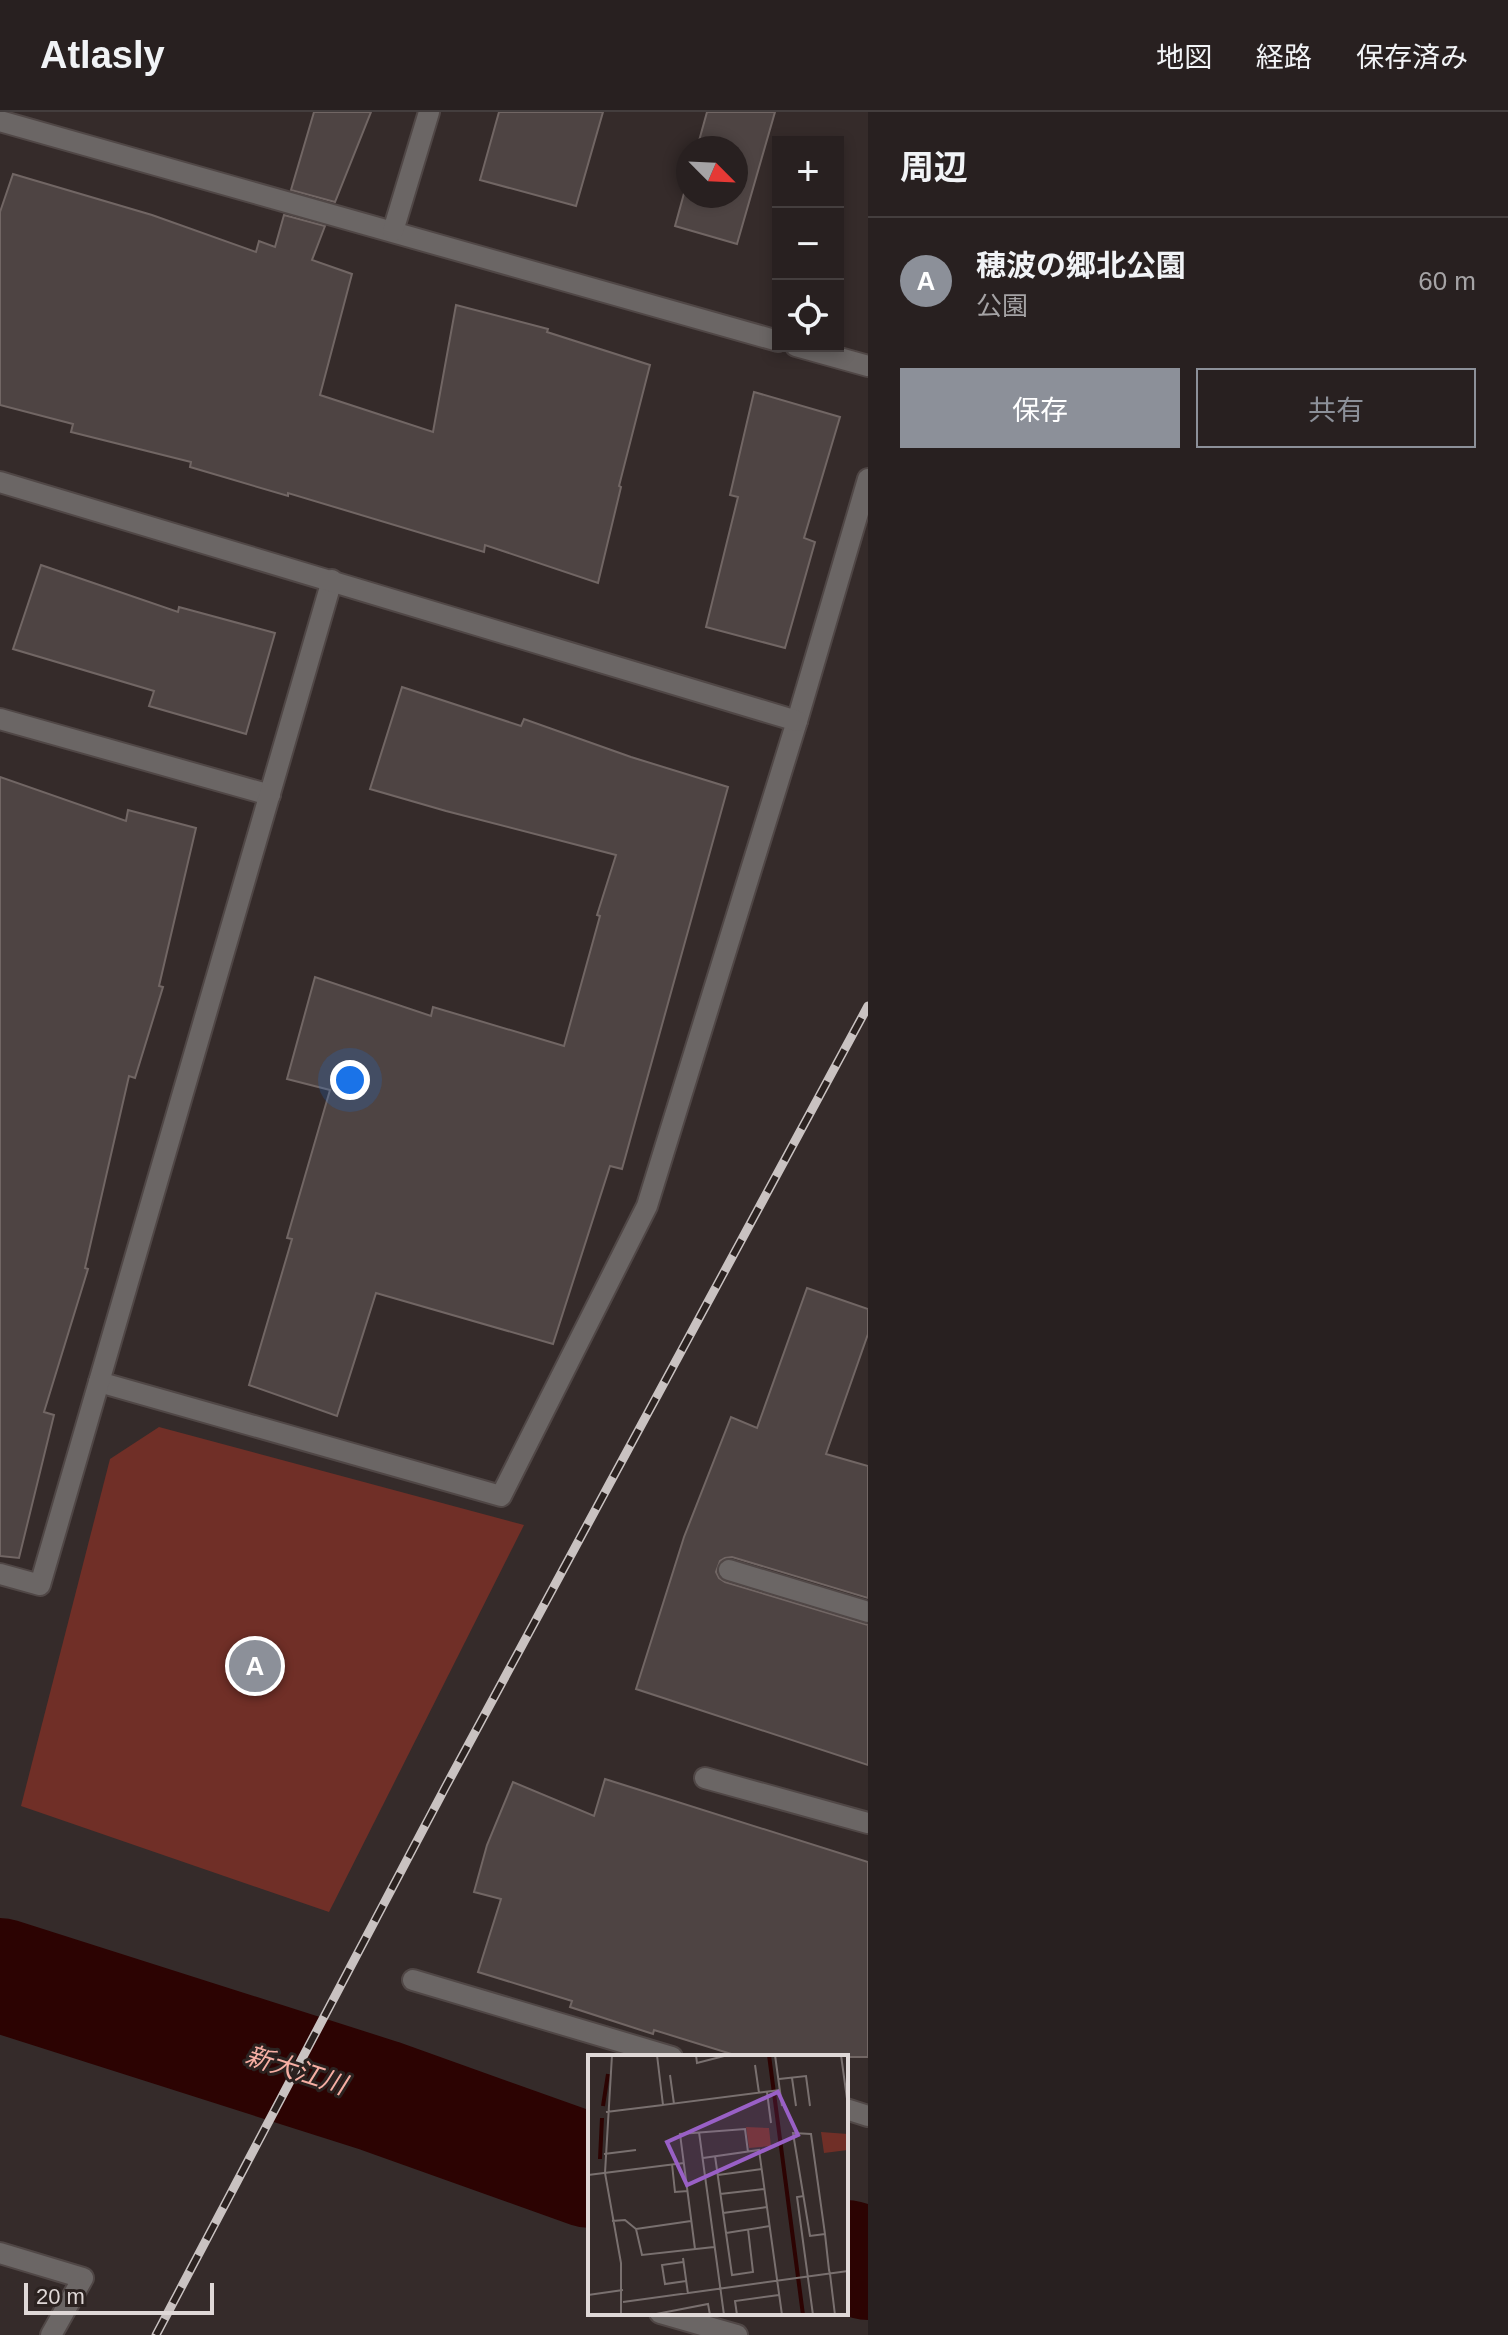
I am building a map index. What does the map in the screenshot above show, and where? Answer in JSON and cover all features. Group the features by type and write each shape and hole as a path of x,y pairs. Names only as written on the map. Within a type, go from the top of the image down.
{"street":[{"path":"393,231 429,112"},
{"path":"0,121 772,339"},
{"path":"818,352 868,366"},
{"path":"99,1382 501,1496 647,1206 797,721 868,479"},
{"path":"0,482 797,721"},
{"path":"0,1574 40,1585 332,580"},
{"path":"0,719 270,795"},
{"path":"729,1570 868,1612"},
{"path":"705,1778 868,1823"},
{"path":"413,1980 665,2055"},
{"path":"848,2110 868,2116"},
{"path":"0,2253 83,2278 51,2335"},
{"path":"667,2315 737,2335"}],"shaded area":[{"path":"159,1427 524,1525 329,1912 21,1806 110,1459"}],"building":[{"path":"314,112 371,112 335,202 291,190"},
{"path":"499,112 603,112 576,206 480,180"},
{"path":"707,112 775,112 748,206 748,136 700,136"},
{"path":"13,174 152,215 256,252 259,241 275,247 284,215 325,226 312,260 352,274 320,395 433,432 456,305 548,329 547,332 650,365 598,583 485,545 484,552 190,467 191,462 71,432 73,424 0,405 0,212"},
{"path":"680,208 747,208 737,244 675,226"},
{"path":"754,392 840,417 804,538 815,542 785,648 706,627 738,497 730,495"},
{"path":"41,565 178,612 179,607 275,633 246,734 149,706 154,691 13,649"},
{"path":"402,687 521,726 524,719 728,787 622,1169 610,1166 553,1344 376,1293 337,1416 249,1385 292,1239 287,1238 330,1090 287,1079 315,977 431,1016 433,1007 564,1046 600,916 597,915 616,855 370,789"},
{"path":"0,777 126,821 128,810 196,828 159,986 163,987 135,1078 129,1076 85,1268 88,1269 44,1412 54,1415 19,1558 0,1556"},
{"path":"807,1288 868,1309 868,1334 826,1454 868,1466 868,1598 732,1557 720,1561 716,1572 725,1582 868,1625 868,1765 636,1689 684,1537 731,1417 757,1428"},
{"path":"605,1779 868,1862 868,2057 735,2055 654,2030 653,2034 570,2007 572,2001 478,1972 501,1899 474,1892 487,1845 513,1782 594,1816"}],"waterway":[{"name":"新大江川","path":"0,1975 380,2096 588,2170"},
{"name":"新大江川","path":"848,2258 868,2263"}],"railway":[{"path":"156,2335 446,1786 868,1006"}],"place":[{"name":"穂波の郷北公園","path":"255,1666"}]}
